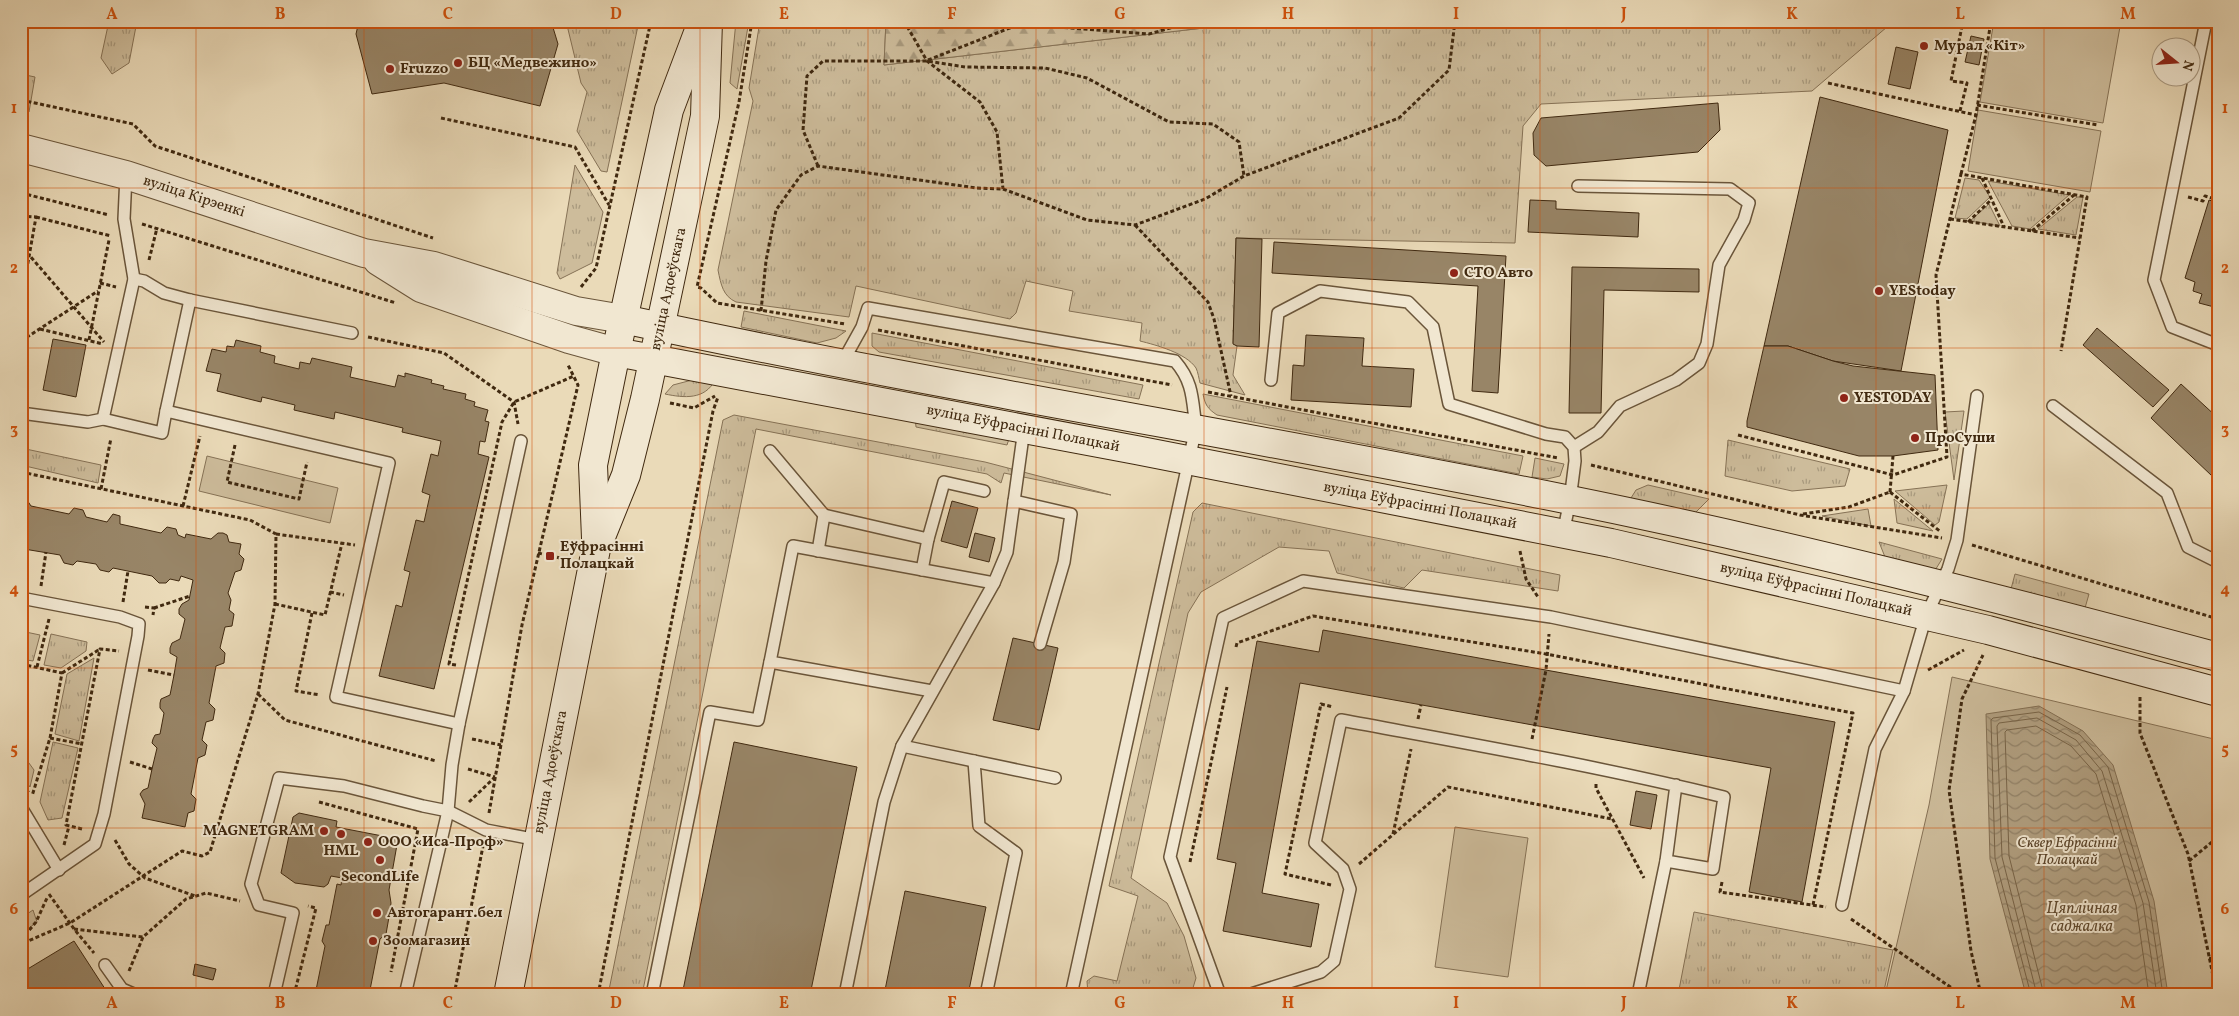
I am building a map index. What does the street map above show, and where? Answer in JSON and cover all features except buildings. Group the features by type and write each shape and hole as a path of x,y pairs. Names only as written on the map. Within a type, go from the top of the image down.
{"main road":[{"name":"вуліца Адоеўскага","path":"594,558 593,465 669,110 702,21"},
{"name":"вуліца Адоеўскага","path":"508,995 594,558 626,475 654,360 705,116 708,21"},
{"name":"вуліца Кірэенкі","path":"21,148 126,175 364,253 434,266 576,311 623,319"},
{"name":"вуліца Кірэенкі","path":"364,253 421,288 561,336 616,352"},
{"name":"вуліца Еўфрасінні Полацкай","path":"623,319 842,363 1196,428 1570,500 1940,583 2218,658"},
{"name":"вуліца Еўфрасінні Полацкай","path":"616,352 1611,543 1988,630 2218,692"}],"lane":[{"path":"2206,21 2154,280 2172,327 2218,345"},
{"path":"102,419 134,279 124,219 126,175"},
{"path":"1574,447 1598,432 1620,406 1676,380 1699,363 1707,344 1719,265 1744,220 1749,203 1730,189 1578,186"},
{"path":"134,279 144,281 164,293 190,300 352,334"},
{"path":"1271,380 1278,313 1320,291 1408,302 1433,327 1449,404 1546,434 1565,437 1574,447 1575,461 1563,534"},
{"path":"21,412 88,422 102,419 162,432 190,300"},
{"path":"842,363 862,327 868,308 1175,361 1187,374 1191,388 1196,428 1072,995"},
{"path":"1844,910 1875,749 1904,691 1926,616 1948,568 1957,540 1977,396"},
{"path":"2054,406 2167,494 2188,547 2218,562"},
{"path":"166,411 389,463 336,697 459,724"},
{"path":"845,995 884,802 902,746 994,583 1007,552 1024,429"},
{"path":"405,995 452,812 452,765 459,724 522,441"},
{"path":"770,451 824,515 928,539"},
{"path":"922,570 928,539 944,482 984,491"},
{"path":"1014,502 1071,514 1064,562 1040,644"},
{"path":"818,551 824,515"},
{"path":"652,995 710,712 758,720 794,546 994,583"},
{"path":"1220,995 1170,857 1223,618 1304,581 1551,617 1904,691"},
{"path":"21,598 120,617 139,624 104,814 96,844 21,895"},
{"path":"770,662 932,691"},
{"path":"1248,995 1321,972 1334,961 1350,889 1343,869 1314,843 1341,720 1600,768 1724,798 1713,869 1666,861"},
{"path":"902,746 1055,778"},
{"path":"974,761 979,826 1016,853 986,995"},
{"path":"274,995 293,913 259,905 251,884 279,778 344,786 452,812 486,830 538,840"},
{"path":"1638,995 1666,861 1676,785"},
{"path":"24,811 59,870"},
{"path":"105,965 122,988 136,995"}],"path":[{"path":"572,284 581,288 596,268 652,21"},
{"path":"752,21 739,102 697,287 701,288 717,303 862,327 1575,461 1800,515 1957,540 2218,619"},
{"path":"904,21 927,61 980,102 997,132 1003,189"},
{"path":"927,61 1020,24 1149,34 1195,21"},
{"path":"761,311 766,261 776,210 801,175 818,166 977,188 1003,189 1087,220 1135,225 1205,200 1244,176 1400,118 1449,70 1454,21"},
{"path":"1960,111 1967,83 1951,81 1963,21"},
{"path":"1738,435 1892,475 1947,456 1936,275 1976,115 1992,21"},
{"path":"818,166 803,130 807,76 823,61 927,61 965,67 1045,68 1087,78 1169,122 1213,124 1239,142 1244,176"},
{"path":"1828,83 1976,115"},
{"path":"21,100 133,124 155,146 439,240"},
{"path":"1977,105 2098,126"},
{"path":"441,118 575,147 610,206"},
{"path":"1961,174 2086,197 2061,351"},
{"path":"1982,178 2004,228"},
{"path":"2171,192 2203,201 2205,196 2218,200"},
{"path":"21,194 124,219 403,306"},
{"path":"2032,231 2075,195"},
{"path":"1968,222 1991,200"},
{"path":"21,216 36,217 152,247"},
{"path":"21,302 36,217"},
{"path":"1950,219 2080,238"},
{"path":"1135,225 1208,302 1214,319 1231,396"},
{"path":"88,340 110,236"},
{"path":"21,249 30,256 106,344 40,328"},
{"path":"21,341 99,290"},
{"path":"352,334 444,353 514,402 522,441"},
{"path":"522,625 578,385 568,363"},
{"path":"598,995 711,421 720,394 694,408 667,403"},
{"path":"183,506 204,420"},
{"path":"238,427 227,482 299,500 311,444"},
{"path":"1890,492 1893,456"},
{"path":"21,472 250,520 276,534 370,547"},
{"path":"1890,492 1938,531 1957,540"},
{"path":"1800,515 1848,507 1890,492"},
{"path":"21,942 70,923 182,851 202,856 210,852 258,694 274,604 276,534"},
{"path":"274,604 325,615 342,543"},
{"path":"1530,552 1520,550 1526,579 1551,617 1546,654 1546,670 1531,747"},
{"path":"40,587 46,552"},
{"path":"538,553 594,558"},
{"path":"122,602 128,571"},
{"path":"154,608 190,596"},
{"path":"37,667 53,604"},
{"path":"312,613 296,691 336,697"},
{"path":"1235,653 1237,643 1313,616 1546,654 1853,713 1813,905"},
{"path":"88,830 66,825 100,648"},
{"path":"24,811 50,738 62,673 100,648 134,654"},
{"path":"1956,648 1992,658"},
{"path":"1926,672 1964,650"},
{"path":"1981,995 1971,951 1949,790 1962,699 1983,655"},
{"path":"21,664 62,673"},
{"path":"145,669 174,675"},
{"path":"1189,865 1228,682"},
{"path":"258,694 285,720 496,777 452,812"},
{"path":"2131,695 2150,700"},
{"path":"2140,697 2140,733 2188,854 2217,995"},
{"path":"1340,708 1321,704 1285,874 1336,886 1345,875 1448,787 1612,819"},
{"path":"1393,834 1421,705"},
{"path":"457,736 501,745"},
{"path":"50,738 82,744"},
{"path":"127,761 152,769"},
{"path":"1600,768 1596,788 1650,889 1660,891"},
{"path":"312,800 418,829 390,975"},
{"path":"111,834 129,864 145,878 195,896"},
{"path":"2188,861 2218,837"},
{"path":"1723,873 1720,892 1830,908"},
{"path":"21,942 43,909 47,899 46,890 74,929 105,965"},
{"path":"122,988 143,937 186,899 206,893 259,905"},
{"path":"294,995 316,908 306,906"},
{"path":"1844,910 1962,995"},
{"path":"74,929 143,937"},
{"path":"2209,958 2218,960"}],"green space":[{"path":"109,21 137,21 129,63 112,74 101,58"},
{"path":"566,21 639,21 607,172 601,171 577,131 587,92 581,83"},
{"path":"736,21 749,21 737,89 730,83"},
{"path":"760,21 886,21 884,65 1264,21 1894,21 1812,91 1541,104 1523,126 1515,243 1236,238 1233,343 1237,346 1233,375 1245,395 1200,383 1196,368 1185,358 1170,350 1140,341 1142,323 1069,311 1073,291 1026,281 1016,313 1010,319 856,286 849,317 736,302 728,297 723,289 718,270 753,101 749,88"},
{"path":"886,21 1264,21 884,65"},
{"path":"1994,21 2121,21 2103,123 1980,102"},
{"path":"21,74 35,77 29,112 21,111"},
{"path":"1978,110 2101,131 2090,192 1968,171"},
{"path":"575,165 603,212 592,263 560,279 557,273"},
{"path":"1965,178 1979,180 1990,197 1967,219 1955,218"},
{"path":"1988,181 2069,195 2030,229 2012,226"},
{"path":"2077,197 2083,197 2076,235 2038,229"},
{"path":"1989,204 2000,226 1970,221"},
{"path":"744,311 846,331 836,338 817,343 741,327"},
{"path":"872,333 1143,385 1139,399 879,352 872,346"},
{"path":"696,379 715,380 706,391 693,396 665,394 673,385"},
{"path":"1203,394 1523,456 1519,474 1217,415 1207,406"},
{"path":"1964,411 1954,480 1945,412"},
{"path":"734,415 985,462 1111,495 1004,473 1001,483 987,474 756,429 642,995 608,995 723,420"},
{"path":"915,417 1010,436 1007,445 916,427"},
{"path":"1728,440 1850,469 1845,486 1792,491 1725,476"},
{"path":"21,448 101,465 98,483 21,465"},
{"path":"207,456 338,488 330,523 199,491"},
{"path":"1535,458 1564,464 1560,476 1547,479 1532,477"},
{"path":"1648,485 1709,499 1693,515 1631,503 1631,498 1636,490"},
{"path":"1947,485 1939,522 1935,525 1895,491"},
{"path":"1894,499 1933,531 1897,523"},
{"path":"1202,503 1560,575 1558,591 1422,570 1404,588 1337,573 1329,551 1279,547 1201,592 1188,613 1131,878 1167,903 1184,936 1196,978 1192,991 1188,995 1088,995 1087,981 1094,976 1117,981 1138,896 1109,886 1193,512"},
{"path":"1868,509 1871,526 1822,516"},
{"path":"1879,542 1942,559 1934,572 1887,562"},
{"path":"2015,574 2089,594 2085,608 2011,589"},
{"path":"21,631 40,635 33,661 21,659"},
{"path":"51,634 87,642 86,651 61,668 44,665"},
{"path":"94,658 79,741 55,734 67,674"},
{"name":"Сквер Ефрасінні Полацкай","path":"1952,677 2218,740 2218,995 1885,995 1929,805"},
{"path":"53,742 78,748 62,818 48,820 40,802"},
{"path":"21,752 34,770 30,787 21,774"},
{"path":"1455,827 1528,838 1508,977 1435,967"},
{"path":"33,910 37,922 21,934 21,918"},
{"path":"1694,912 1893,950 1883,995 1678,995"}],"water":[{"name":"Цяплічная саджалка","path":"2039,706 2083,731 2113,765 2154,901 2168,995 2026,995 1990,859 1986,714"}],"place":[{"name":"Мурал «Кіт»","path":"1924,46"},
{"name":"БЦ «Медвежино»","path":"458,63"},
{"name":"Fruzzo","path":"390,69"},
{"name":"СТО Авто","path":"1454,273"},
{"name":"YEStoday","path":"1879,291"},
{"name":"YESTODAY","path":"1844,398"},
{"name":"ПроСуши","path":"1915,438"},
{"name":"Еўфрасінні Полацкай","path":"550,556"},
{"name":"MAGNETGRAM","path":"324,831"},
{"name":"HML","path":"341,834"},
{"name":"ООО «Иса-Проф»","path":"368,842"},
{"name":"SecondLife","path":"380,860"},
{"name":"Автогарант.бел","path":"377,913"},
{"name":"Зоомагазин","path":"373,941"}]}
